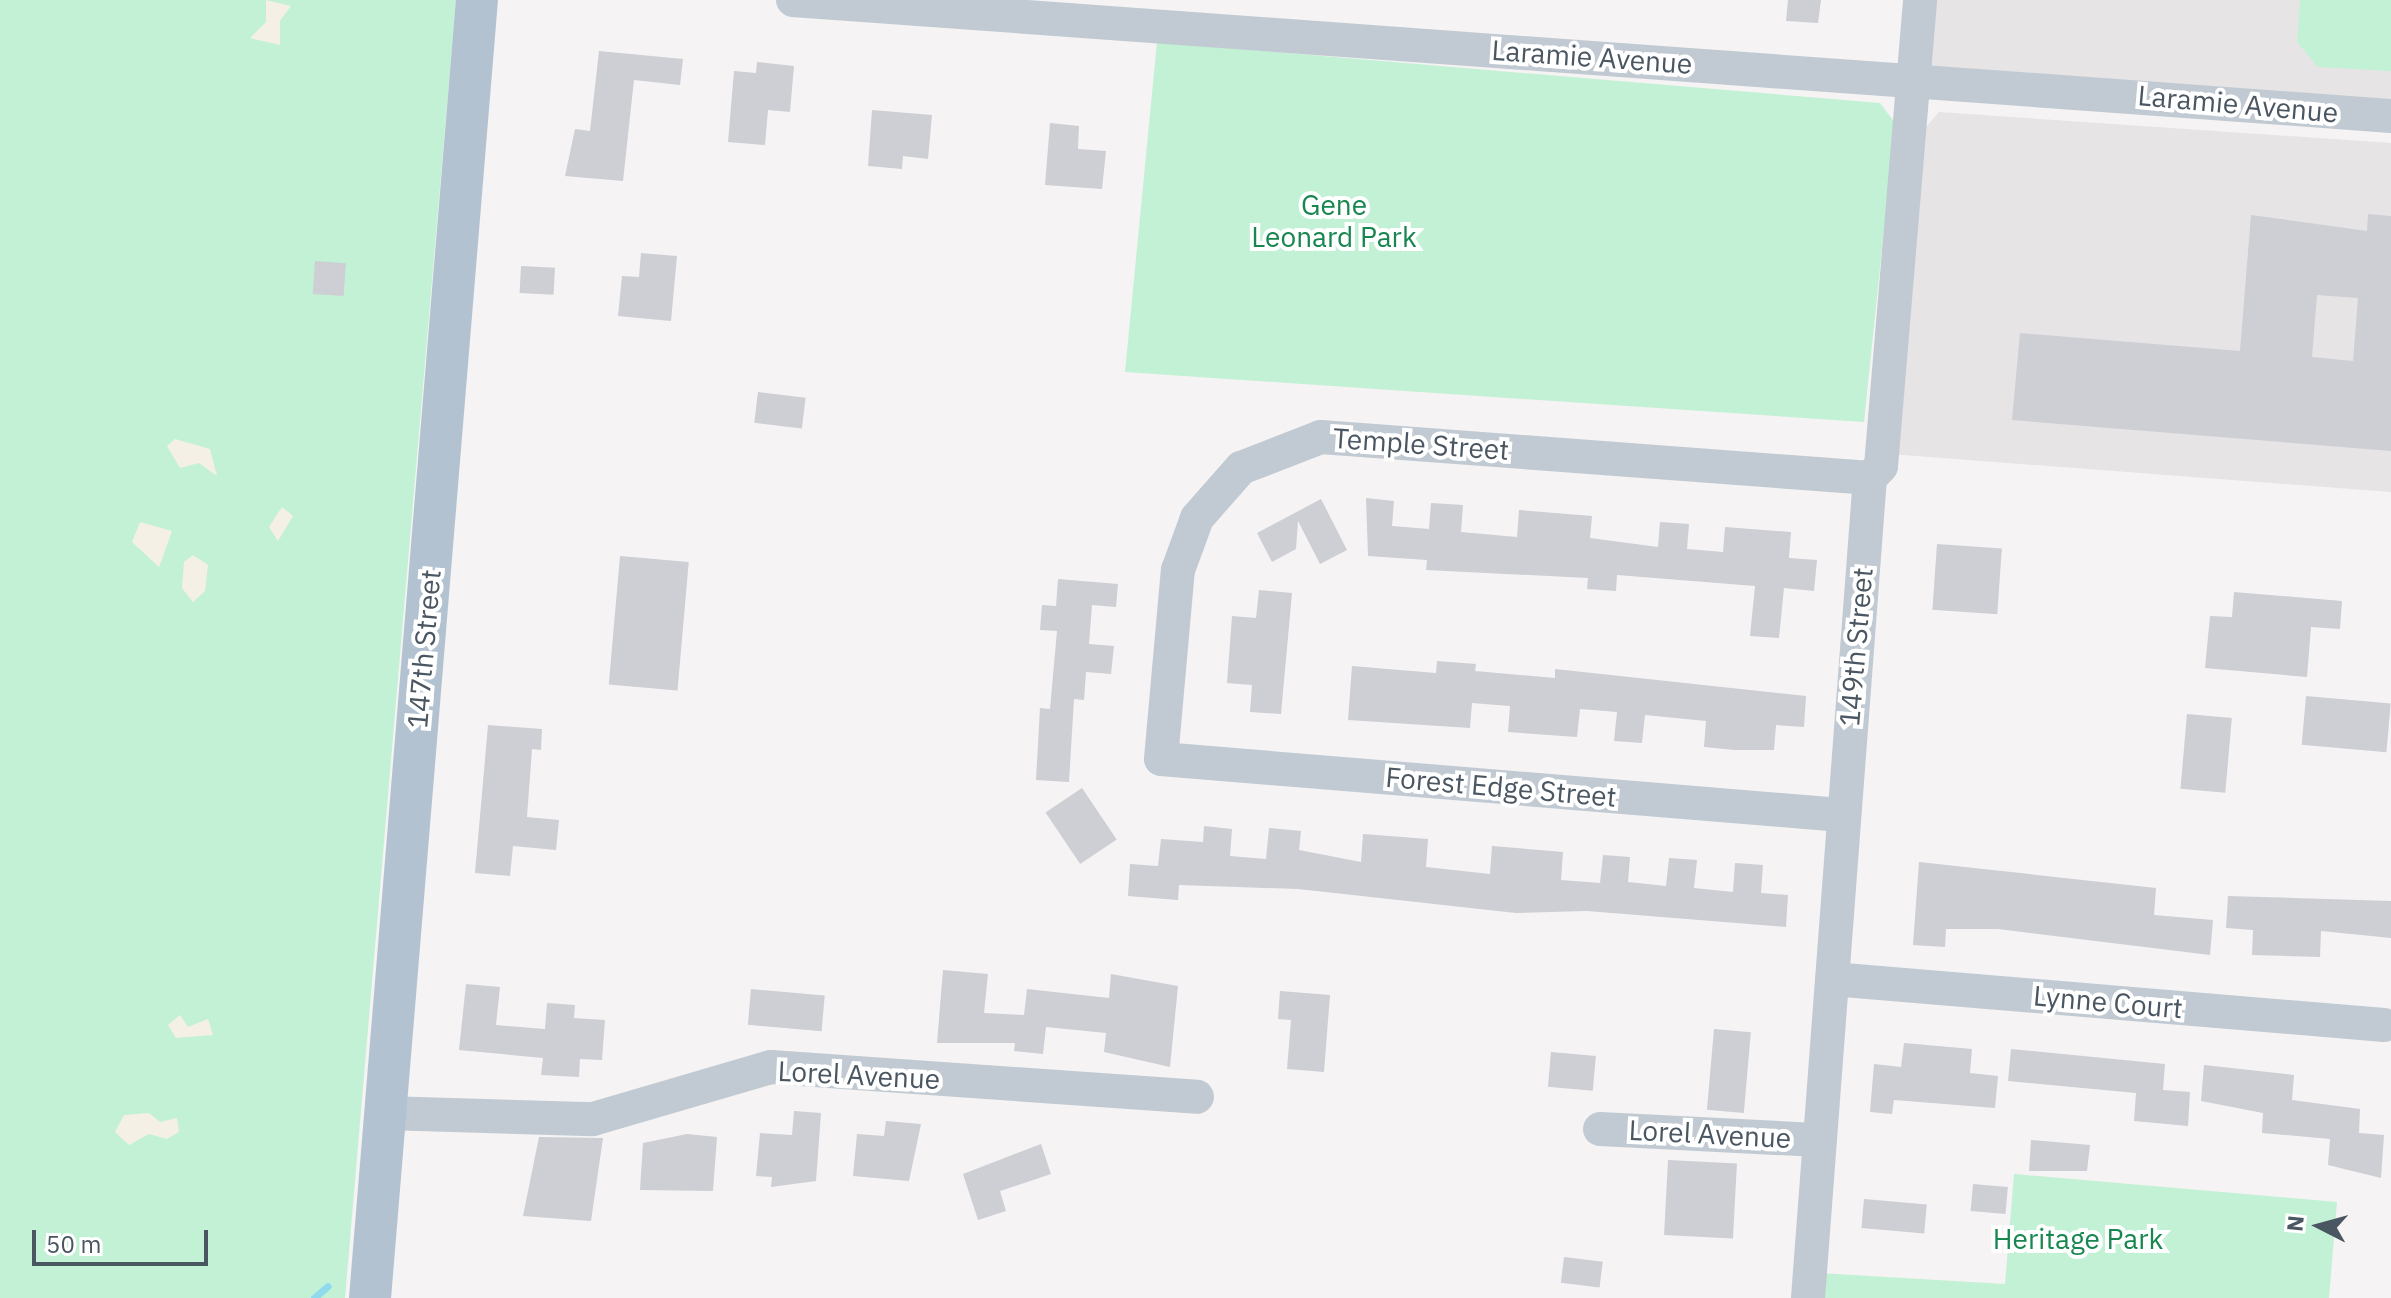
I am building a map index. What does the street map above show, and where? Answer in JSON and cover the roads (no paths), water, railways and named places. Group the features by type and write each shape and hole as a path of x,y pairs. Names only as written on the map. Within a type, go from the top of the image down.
{"main road":[{"name":"147th Street","path":"370,1298 477,0"}],"street":[{"name":"Laramie Avenue","path":"793,0 1192,15 2391,116"},
{"name":"149th Street","path":"1808,1298 1841,815 1870,478 1881,466 1920,0"},
{"name":"Temple Street","path":"1161,759 1184,547 1197,518 1241,468 1297,441 1351,437 1870,478"},
{"name":"Forest Edge Street","path":"1161,759 1841,815"},
{"name":"Lynne Court","path":"1832,979 2384,1025"},
{"name":"Lorel Avenue","path":"385,1113 593,1119 771,1067 1197,1097"},
{"name":"Lorel Avenue","path":"1600,1129 1820,1140"}],"waterway":[{"path":"314,1298 328,1286"}],"park label":[{"name":"Gene Leonard Park","path":"1334,221"},
{"name":"Heritage Park","path":"2078,1239"}]}
